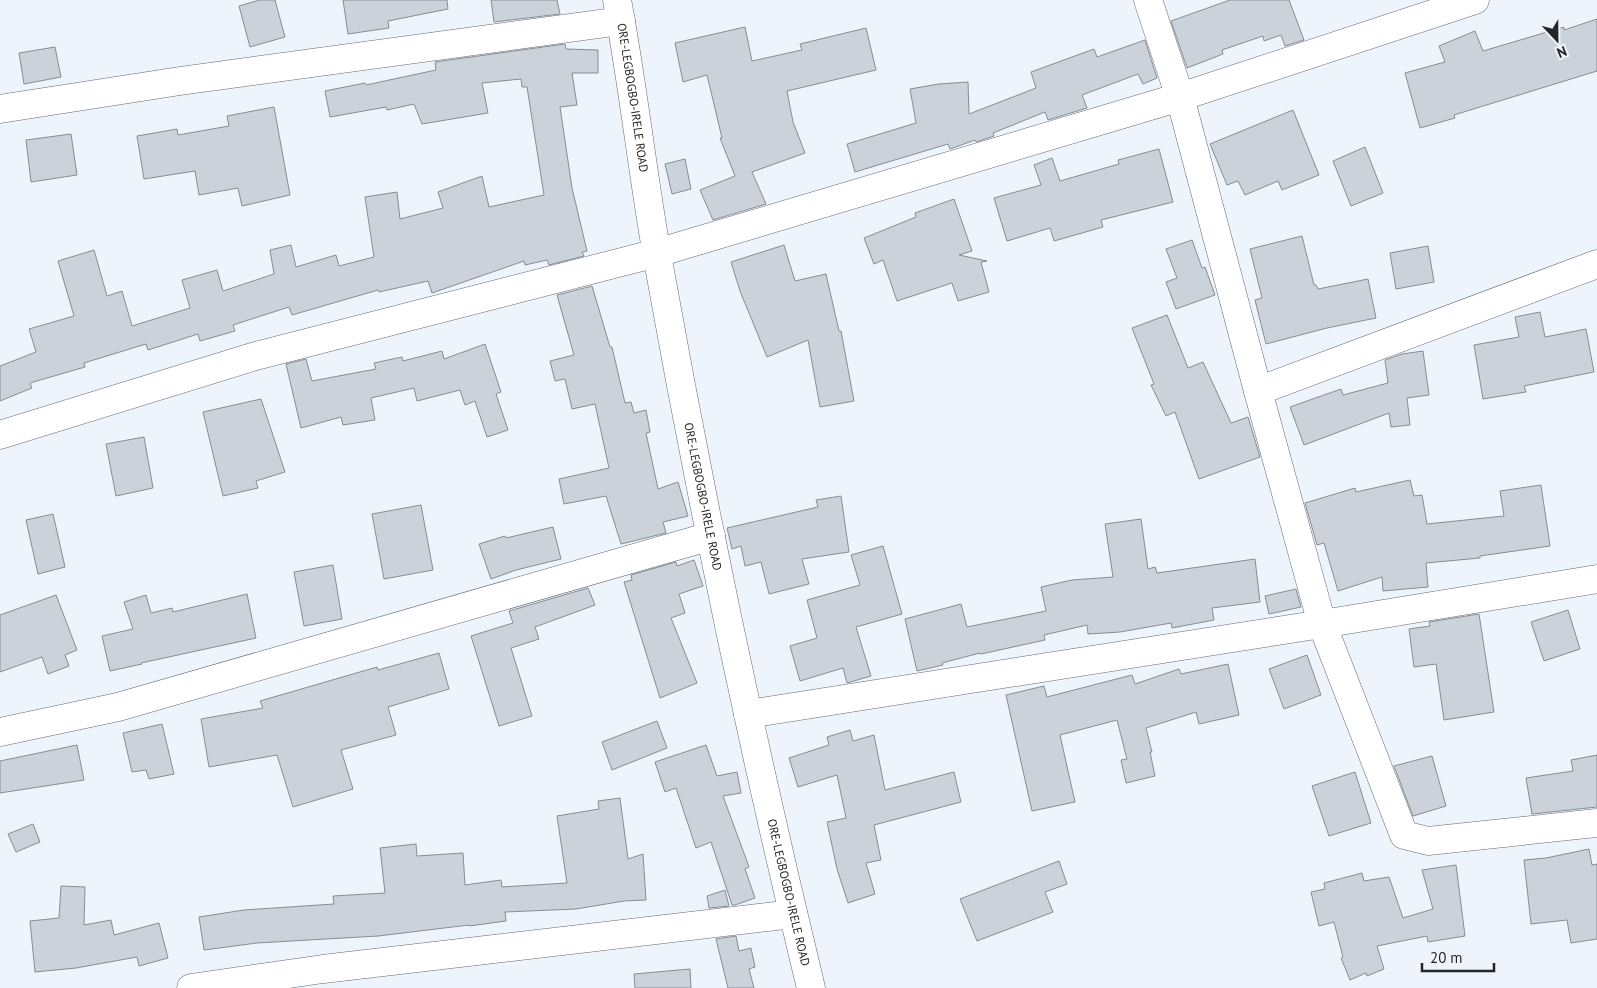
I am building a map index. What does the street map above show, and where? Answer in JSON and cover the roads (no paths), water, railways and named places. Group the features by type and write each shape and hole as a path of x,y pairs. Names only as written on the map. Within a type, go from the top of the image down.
{"street":[{"path":"1148,0 1180,97 1322,624 1404,835 1428,841 1597,823"},
{"path":"0,435 252,357 657,253 1180,97 1474,0"},
{"path":"0,109 619,10"},
{"name":"ORE-LEGBOGBO-IRELE ROAD","path":"619,10 657,253 710,536 748,714 811,988"},
{"path":"1258,391 1597,264"},
{"path":"0,732 118,707 710,536"},
{"path":"748,714 1597,579"},
{"path":"191,988 323,969 793,914"}]}
